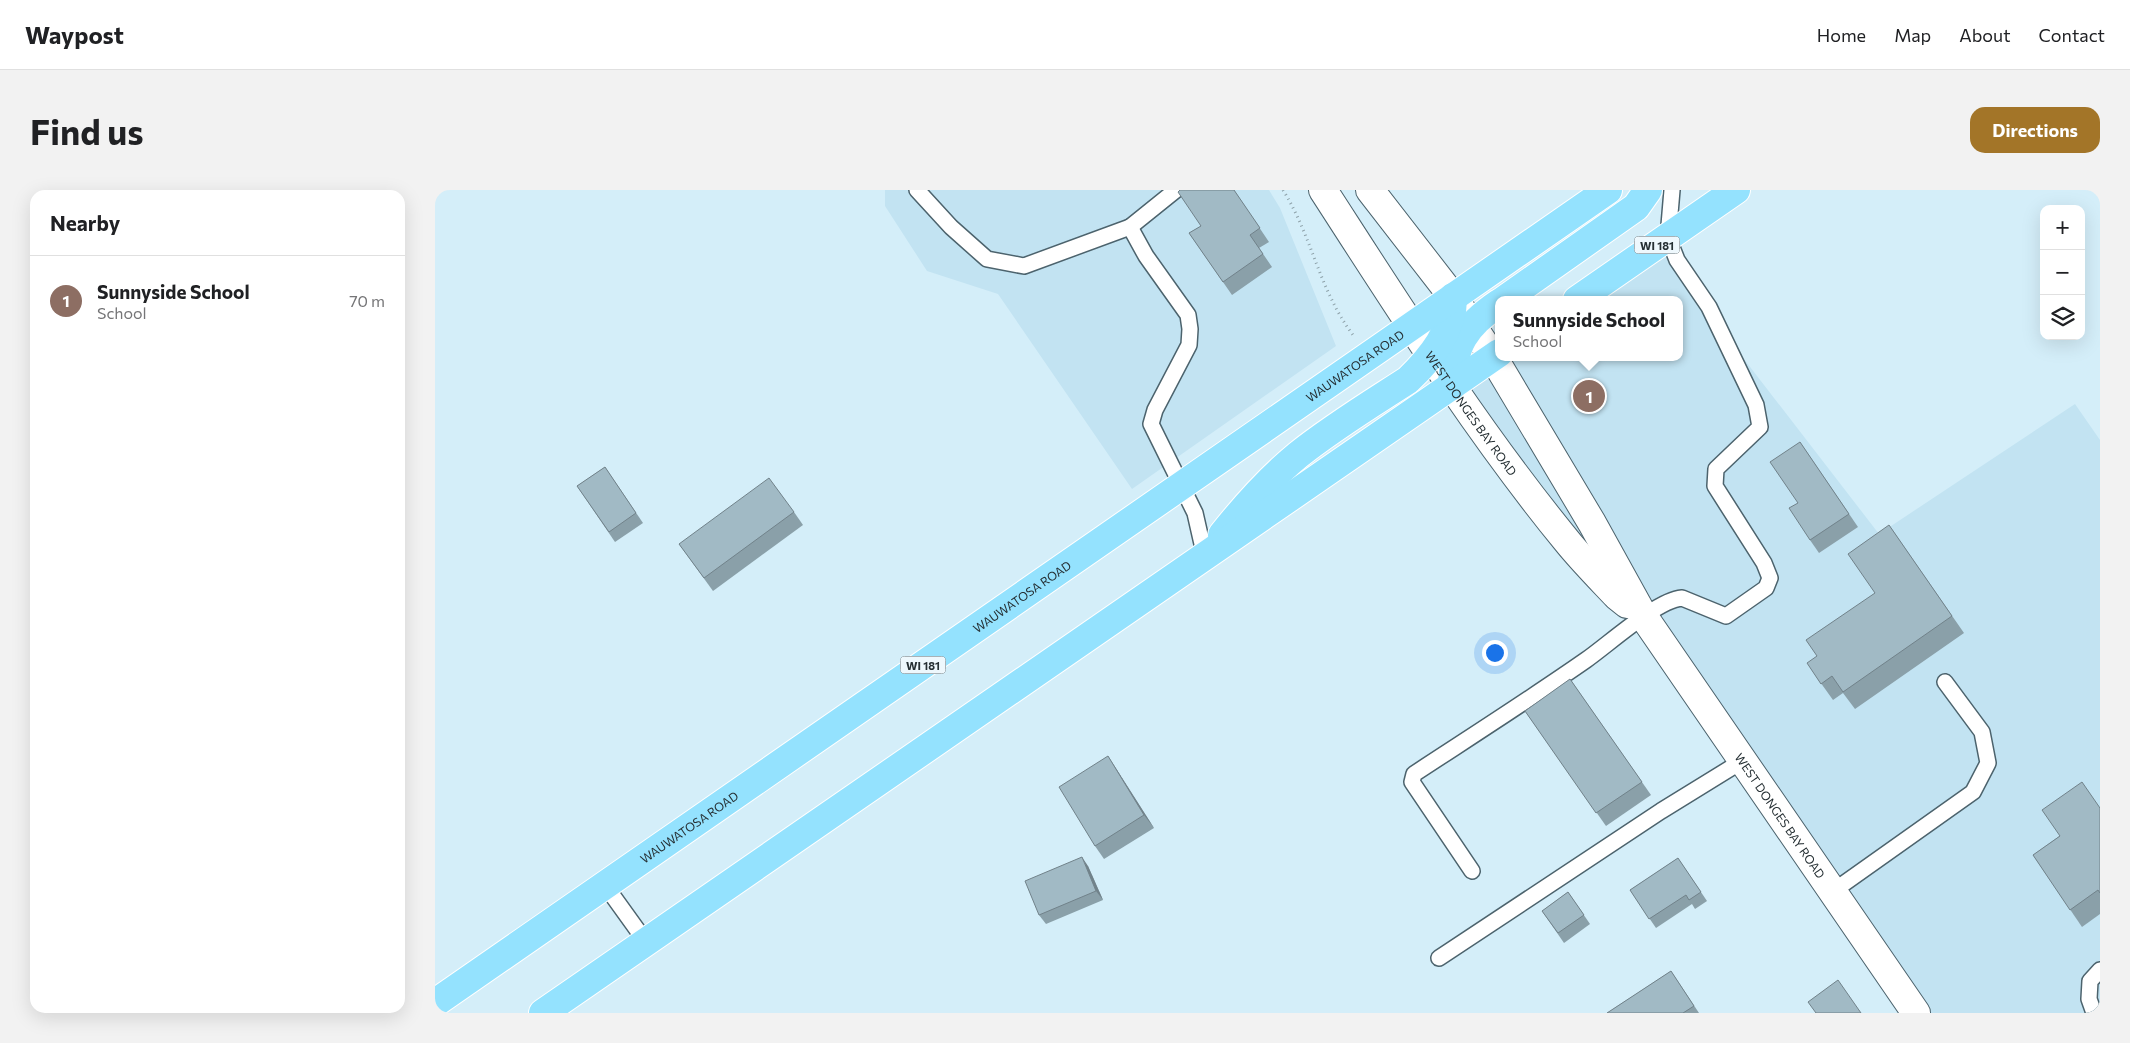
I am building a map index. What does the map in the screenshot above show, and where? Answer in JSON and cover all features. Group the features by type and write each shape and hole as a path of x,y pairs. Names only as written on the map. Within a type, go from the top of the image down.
{"main road":[{"name":"WAUWATOSA ROAD","path":"435,1003 1608,190"},
{"path":"1510,296 1636,207 1648,190"},
{"name":"WI 181","path":"1583,296 1736,190"},
{"path":"1205,557 1246,505 1298,456 1342,423 1409,380 1448,328 1453,309 1453,297"},
{"path":"1452,386 1453,363 1459,345 1471,326 1495,306"},
{"path":"543,1013 1495,356"}],"street":[{"name":"WEST DONGES BAY ROAD","path":"1323,190 1411,326 1504,461 1567,541 1617,596 1644,617"},
{"name":"WEST DONGES BAY ROAD","path":"1369,190 1453,297 1471,326 1495,354"},
{"name":"WEST DONGES BAY ROAD","path":"1499,361 1644,617 1916,1013"}],"lane":[{"path":"917,190 951,227 987,259 1023,266 1130,227 1175,190"},
{"path":"1472,871 1412,782 1414,774 1587,659 1644,617 1675,599 1682,598 1726,616 1766,588 1770,578 1764,563 1715,486 1716,470 1760,427 1756,404 1709,307 1677,260 1668,237 1672,190"},
{"path":"1130,227 1146,256 1188,315 1190,329 1189,345 1155,410 1151,424 1195,513 1205,557"},
{"path":"1832,892 1973,792 1988,763 1982,732 1945,682"},
{"path":"1439,958 1661,811 1742,761"},
{"path":"605,885 646,942"},
{"path":"2094,1013 2089,999 2090,981 2100,970"}],"path":[{"path":"1283,190 1305,230 1323,285 1336,311 1369,356"}],"shaded area":[{"path":"885,190 1269,190 1280,208 1336,346 1132,489 998,294 927,271 885,206"},
{"path":"1656,245 1879,534 2075,404 2100,440 2100,1013 1928,1013 1644,617 1452,386 1495,359 1495,361 1683,361 1683,296 1583,296"}],"building":[{"path":"1180,190 1234,190 1260,228 1250,235 1263,254 1223,282 1189,233 1201,226 1178,192"},
{"path":"1800,442 1849,514 1810,540 1789,508 1798,503 1770,462"},
{"path":"605,467 636,513 609,532 577,486"},
{"path":"769,478 794,512 704,578 679,544"},
{"path":"1889,525 1952,616 1843,692 1832,676 1821,684 1807,663 1817,656 1806,640 1875,593 1848,554"},
{"path":"1570,679 1642,782 1596,813 1525,711"},
{"path":"1108,756 1144,815 1095,846 1059,787"},
{"path":"2082,782 2100,808 2100,893 2098,890 2070,910 2033,855 2060,836 2042,810"},
{"path":"1082,857 1096,891 1039,915 1025,881"},
{"path":"1678,858 1701,892 1689,900 1686,895 1649,919 1630,890"},
{"path":"1568,892 1584,915 1558,933 1542,911"},
{"path":"1671,971 1694,1006 1683,1013 1607,1013"},
{"path":"1838,980 1861,1013 1816,1013 1808,1002"}],"place":[{"name":"Sunnyside School","path":"1589,396"}]}
